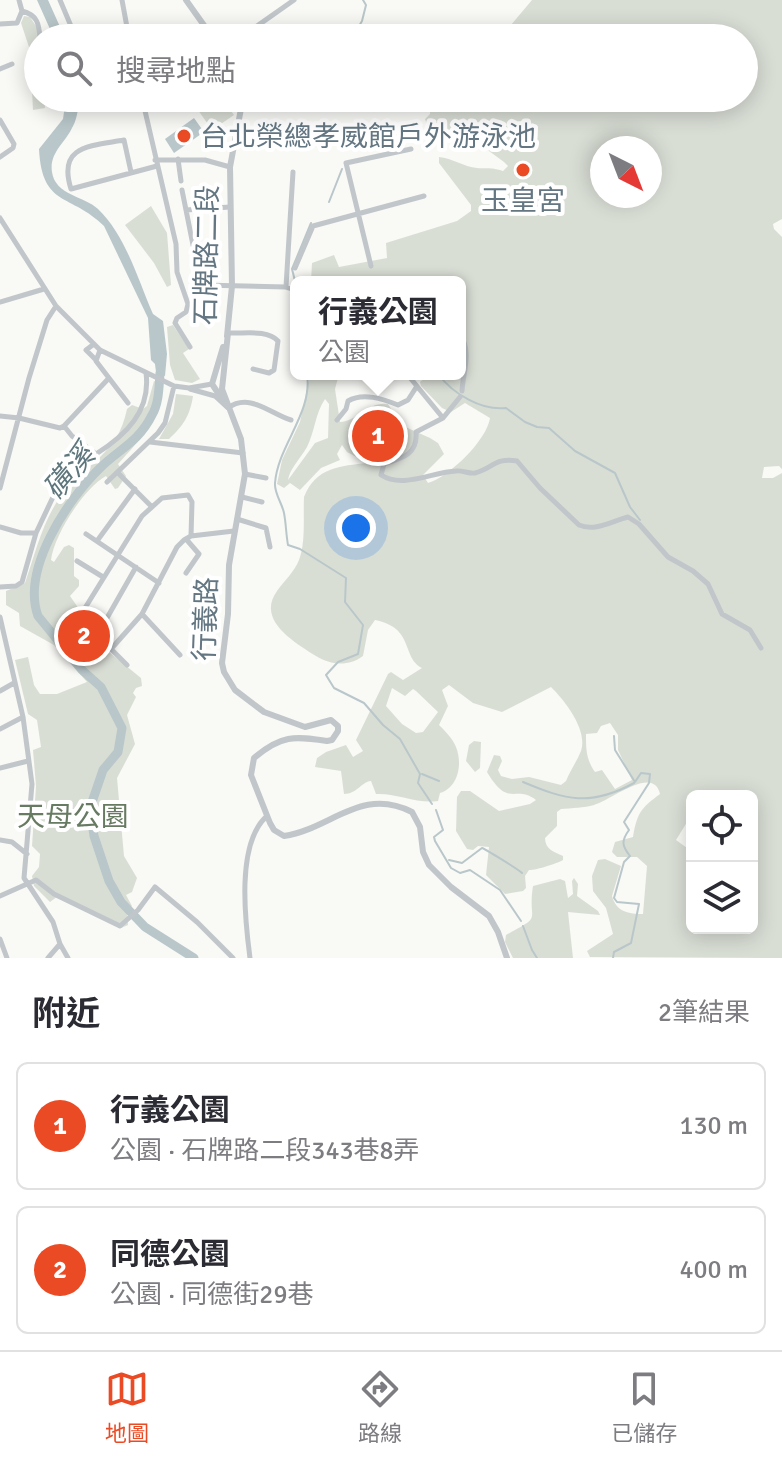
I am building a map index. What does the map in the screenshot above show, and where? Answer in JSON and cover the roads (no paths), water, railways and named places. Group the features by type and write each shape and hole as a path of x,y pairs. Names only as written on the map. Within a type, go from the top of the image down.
{"street":[{"path":"0,24 17,23 22,11 19,0"},
{"path":"60,0 70,24"},
{"path":"122,0 126,24"},
{"path":"186,0 203,24"},
{"path":"260,24 294,0"},
{"path":"22,11 33,14 37,24"},
{"path":"0,69 12,64"},
{"path":"145,112 176,244 177,272 188,304 186,312 175,323 190,347"},
{"name":"石牌路二段","path":"212,384 228,333 232,286 230,167 240,112"},
{"path":"0,120 14,144 0,157"},
{"path":"131,172 124,140 83,147 69,159 66,168 71,189 178,159 205,160 230,167"},
{"path":"371,266 346,163 411,149"},
{"path":"178,159 181,181"},
{"path":"286,287 293,172"},
{"path":"182,190 201,285 290,288"},
{"path":"295,268 313,226 424,196"},
{"path":"186,210 230,207"},
{"path":"0,218 56,306 100,350 174,386 215,396 228,408"},
{"path":"0,302 44,289"},
{"path":"0,488 29,378 47,320 56,306"},
{"path":"228,408 222,389 228,333 276,337 274,370 269,373 253,369"},
{"path":"94,344 86,350 128,403"},
{"path":"466,345 466,372"},
{"path":"96,361 100,350"},
{"path":"64,426 96,454 117,441 133,425 147,394 148,374"},
{"path":"0,416 60,428 109,378"},
{"path":"412,380 443,418"},
{"path":"464,380 461,394 443,418 416,432 417,444 413,451 384,464 381,475 392,480 421,478 457,470 474,473 497,461 517,461 579,525 587,529 595,528 628,517 639,524 668,557 708,584 722,614 750,630 761,648"},
{"path":"189,388 212,384 228,408"},
{"path":"107,482 150,442 165,423 174,386"},
{"path":"337,420 348,401 354,397 376,398 398,405 408,400 417,386"},
{"path":"228,408 234,403 257,403 291,420"},
{"name":"行義路","path":"228,408 241,439 245,474 234,531 222,663 227,680 248,702 264,712 305,727 331,720 338,726 332,740 296,736 254,758 251,775 267,816"},
{"path":"150,442 244,453"},
{"path":"118,472 151,506"},
{"path":"245,474 266,478"},
{"path":"97,541 135,489"},
{"path":"0,587 16,586 22,582 36,533 53,497"},
{"path":"127,665 111,649 84,611 137,522 162,498 190,497 189,537 199,554 186,573"},
{"path":"242,497 262,502"},
{"path":"237,519 266,528 270,547"},
{"path":"0,527 21,533 36,533"},
{"path":"111,649 142,614 177,547 189,537 234,531"},
{"path":"86,534 159,583"},
{"path":"77,561 103,577"},
{"path":"99,632 136,567"},
{"path":"142,614 180,655"},
{"path":"0,617 23,717 32,784 23,876 53,922 68,958"},
{"path":"0,691 14,683"},
{"path":"0,729 23,717"},
{"path":"0,768 28,761"},
{"path":"250,958 245,888 253,832 267,816 274,830 284,836 367,803 389,804 412,812 420,827 423,852 429,865 451,887 489,916 507,958"},
{"path":"0,840 12,842 27,854"},
{"path":"0,896 36,880 54,894 120,926 138,910 155,887 233,958"},
{"path":"0,939 7,958"},
{"path":"48,958 60,944"}],"waterway":[{"path":"360,24 366,5 363,0"},
{"path":"329,202 342,169"},
{"path":"294,276 292,269 311,223"},
{"name":"磺溪","path":"160,373 156,405 147,425 87,481 62,516 42,557 34,597 38,616 82,670 101,687 122,728 118,752 103,770 90,808 94,836 109,881 121,902 145,927 194,958"},
{"path":"307,380 305,402 282,455 275,483 284,513 288,545 300,549 346,578 345,602 363,625 358,654 338,662 326,675 334,688 364,703 400,739 420,774 418,783 432,804"},
{"path":"444,380 469,400 487,407 506,408 525,422 549,428 575,451 615,473 630,507 640,520"},
{"path":"613,958 614,952 631,943 639,904 617,902 614,898 624,862 630,856 625,849 625,837 629,830 624,822 649,783 650,774 641,773 635,782 615,750 614,736"},
{"path":"422,774 439,781"},
{"path":"523,782 565,797 578,798 604,796 634,783"},
{"path":"436,810 443,830 434,837 435,841 451,868 460,873 470,870 500,890 521,921"},
{"path":"449,860 462,863 482,848 522,873"},
{"path":"523,926 537,958"}],"place":[{"name":"台北榮總孝威館戶外游泳池","path":"184,136"},
{"name":"玉皇宮","path":"523,170"},
{"name":"行義公園","path":"378,436"},
{"name":"同德公園","path":"84,636"}],"park label":[{"name":"天母公園","path":"73,816"}]}
